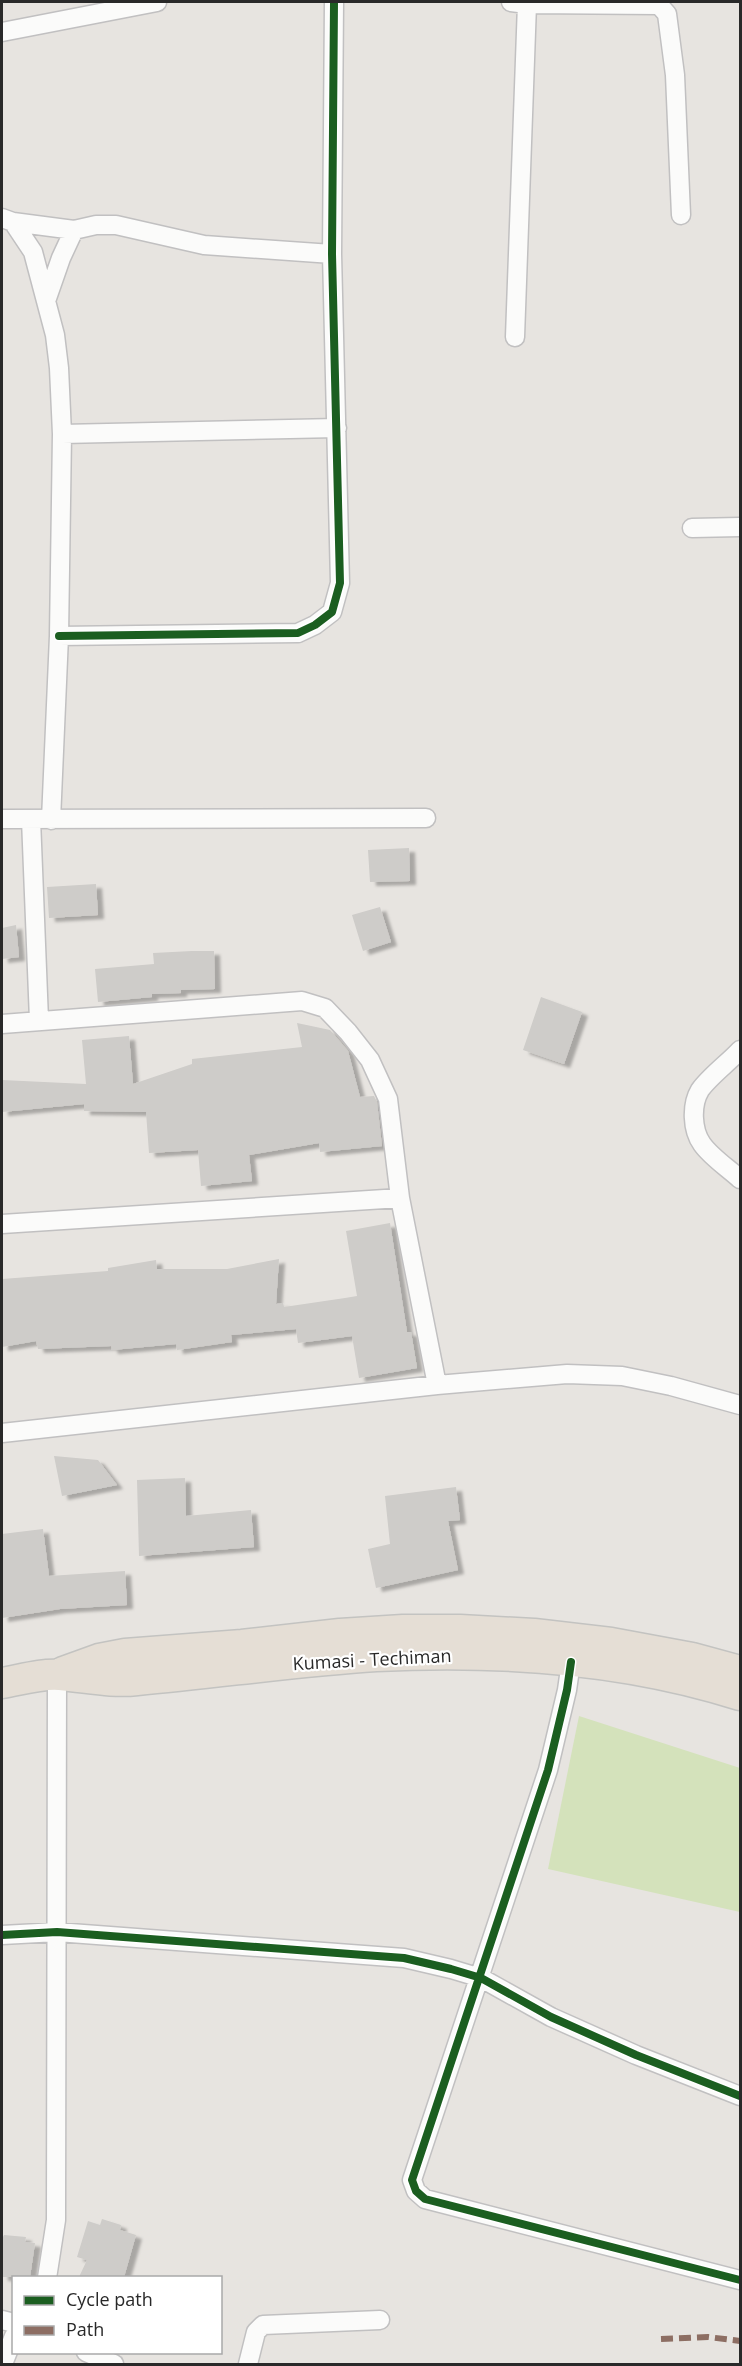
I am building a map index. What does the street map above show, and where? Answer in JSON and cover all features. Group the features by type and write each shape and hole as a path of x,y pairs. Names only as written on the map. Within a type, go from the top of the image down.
{"highway":[{"path":"57,1674 99,1659 125,1654 403,1630 534,1634 611,1642 692,1658 741,1671"},
{"name":"Kumasi - Techiman","path":"2,1683 57,1674 126,1682 302,1662 377,1656 457,1654 520,1656 571,1662 665,1676 741,1695"}],"street":[{"path":"2,32 157,2"},
{"path":"59,636 298,633 315,626 332,612 340,583 332,254 334,2"},
{"path":"515,337 519,3 647,4 659,5 666,14 675,75 681,215"},
{"path":"7,220 74,230 96,225 116,225 204,245 332,254"},
{"path":"7,220 33,252 55,335 58,357 62,434 59,636 51,820"},
{"path":"46,301 61,258 74,230"},
{"path":"62,434 336,428"},
{"path":"692,528 741,527"},
{"path":"2,819 426,818"},
{"path":"31,819 39,1020"},
{"path":"2,1024 302,1001 325,1008 370,1060 388,1099 400,1198 437,1384"},
{"path":"741,1050 700,1090 694,1119 696,1133 702,1145 741,1179"},
{"path":"2,1224 400,1198"},
{"path":"2,1433 437,1384 567,1374 622,1376 671,1386 741,1405"},
{"path":"571,1662 567,1690 548,1770 481,1978 412,2180 416,2192 425,2199 741,2280"},
{"path":"48,2276 56,2220 57,1674"},
{"path":"2,1935 57,1932 404,1958 481,1978 551,2017 636,2055 741,2096"},
{"path":"248,2364 256,2332 263,2325 380,2320"},
{"path":"3,2364 12,2341"},
{"path":"91,2354 114,2364"}],"green space":[{"path":"579,1716 740,1768 740,1912 548,1869"}],"building":[{"path":"409,848 410,881 370,882 368,850"},
{"path":"96,884 98,915 49,918 47,887"},
{"path":"380,907 391,942 363,951 352,915"},
{"path":"16,925 19,957 2,959 2,928"},
{"path":"214,951 215,989 181,990 181,993 152,994 152,997 98,1002 95,969 154,964 153,953"},
{"path":"541,997 582,1012 564,1064 523,1050"},
{"path":"297,1023 330,1030 348,1051 360,1097 374,1096 377,1102 382,1146 320,1152 319,1143 249,1155 252,1181 201,1186 198,1150 149,1153 146,1112 84,1111 84,1104 2,1112 2,1080 86,1084 82,1040 129,1036 133,1084 192,1064 192,1059 302,1047"},
{"path":"390,1223 407,1332 411,1332 417,1368 359,1378 352,1336 298,1343 296,1329 231,1335 232,1342 177,1350 176,1344 112,1350 111,1346 38,1349 36,1341 2,1347 2,1279 108,1271 108,1268 156,1260 157,1269 227,1269 279,1259 276,1304 283,1303 284,1307 357,1296 346,1231"},
{"path":"54,1456 98,1460 117,1485 62,1496"},
{"path":"185,1478 186,1516 251,1510 254,1547 139,1556 137,1480"},
{"path":"456,1487 460,1520 448,1521 458,1570 376,1588 368,1549 390,1544 385,1496"},
{"path":"43,1529 49,1576 125,1571 127,1605 60,1609 2,1618 2,1534"},
{"path":"102,2219 121,2225 120,2230 136,2235 124,2276 79,2276 87,2260 77,2257 88,2221 100,2225"},
{"path":"4,2235 26,2237 25,2242 35,2243 30,2276 2,2277 2,2239"}],"marked path":[{"path":"661,2339 708,2337 740,2341"}],"cycle path":[{"path":"59,636 298,633 315,625 332,612 340,583 332,254 334,2"},
{"path":"571,1662 567,1690 548,1770 412,2180 416,2191 425,2199 740,2280"},
{"path":"2,1935 57,1932 404,1958 481,1978 551,2017 636,2055 740,2096"}]}
